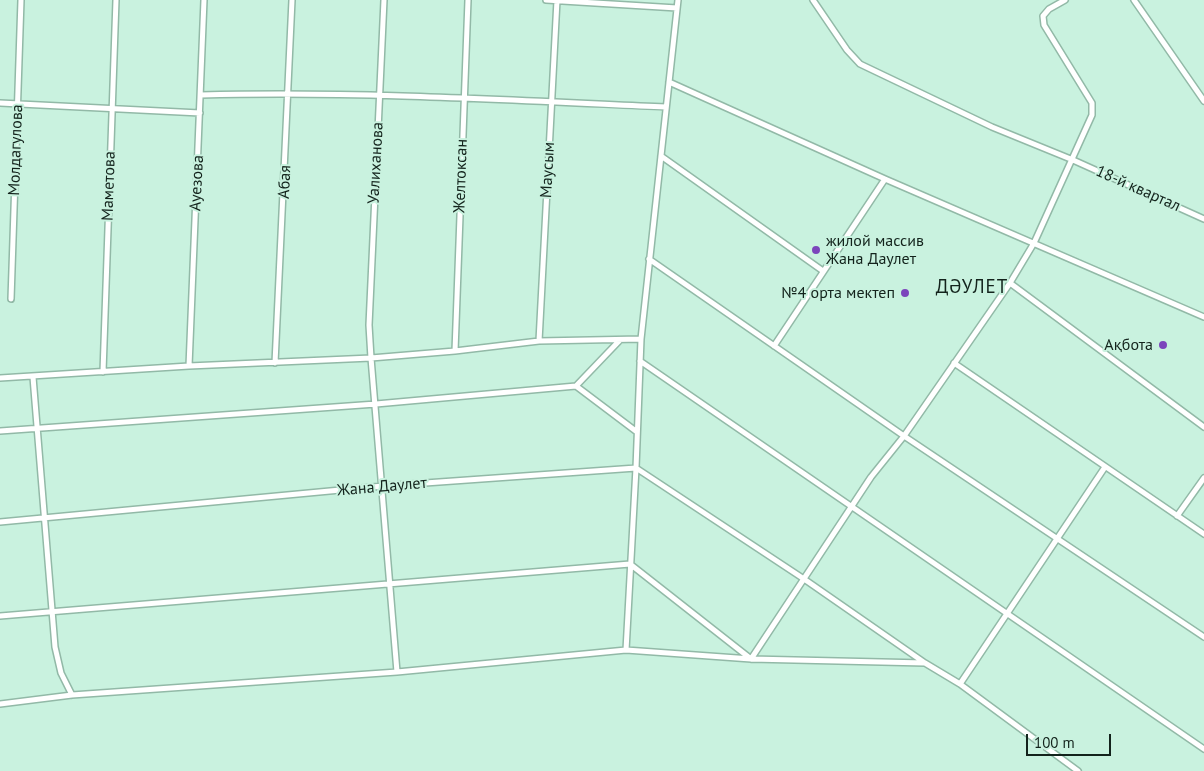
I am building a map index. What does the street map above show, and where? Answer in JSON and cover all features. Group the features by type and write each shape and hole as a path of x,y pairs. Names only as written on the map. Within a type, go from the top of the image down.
{"street":[{"name":"Молдагулова","path":"11,299 22,0"},
{"name":"Маметова","path":"102,372 116,0"},
{"name":"Ауезова","path":"189,366 204,0"},
{"name":"Абая","path":"276,363 290,93 292,0"},
{"name":"Уалиханова","path":"384,0 369,325 398,672"},
{"name":"Желтоксан","path":"455,351 468,0"},
{"path":"546,0 677,8"},
{"name":"Маусым","path":"539,341 556,0"},
{"path":"626,650 641,339 678,0"},
{"name":"18-й квартал","path":"813,0 847,50 860,64 992,127 1072,160 1204,219"},
{"path":"751,659 871,477 904,436 1010,284 1034,243 1092,115 1092,103 1044,25 1043,16 1064,0"},
{"path":"1134,0 1204,101"},
{"path":"669,82 885,179 1204,317"},
{"path":"200,95 290,93 380,95 666,106"},
{"path":"0,103 200,113"},
{"path":"661,156 823,272"},
{"path":"774,346 885,179"},
{"path":"650,259 904,436 1204,636"},
{"path":"1010,284 1031,297 1204,427"},
{"path":"0,378 189,366 371,358 539,341 641,339"},
{"path":"0,431 376,404 576,386 620,340"},
{"path":"640,361 1204,748"},
{"path":"954,363 1204,534"},
{"path":"33,377 50,611 57,661 72,695"},
{"path":"576,386 637,432"},
{"path":"960,684 1106,467"},
{"path":"636,468 804,579 925,663 960,684 1078,771"},
{"name":"Жана Даулет","path":"0,522 383,486 636,468"},
{"path":"1177,516 1204,478"},
{"path":"0,616 630,564 751,659"},
{"path":"0,704 72,695 398,672 626,650 751,659 925,663"}],"place":[{"name":"жилой массив Жана Даулет","path":"816,250"},
{"name":"№4 орта мектеп","path":"905,293"},
{"name":"Ақбота","path":"1163,345"}],"district":[{"name":"ДӘУЛЕТ","path":"972,288"}]}
